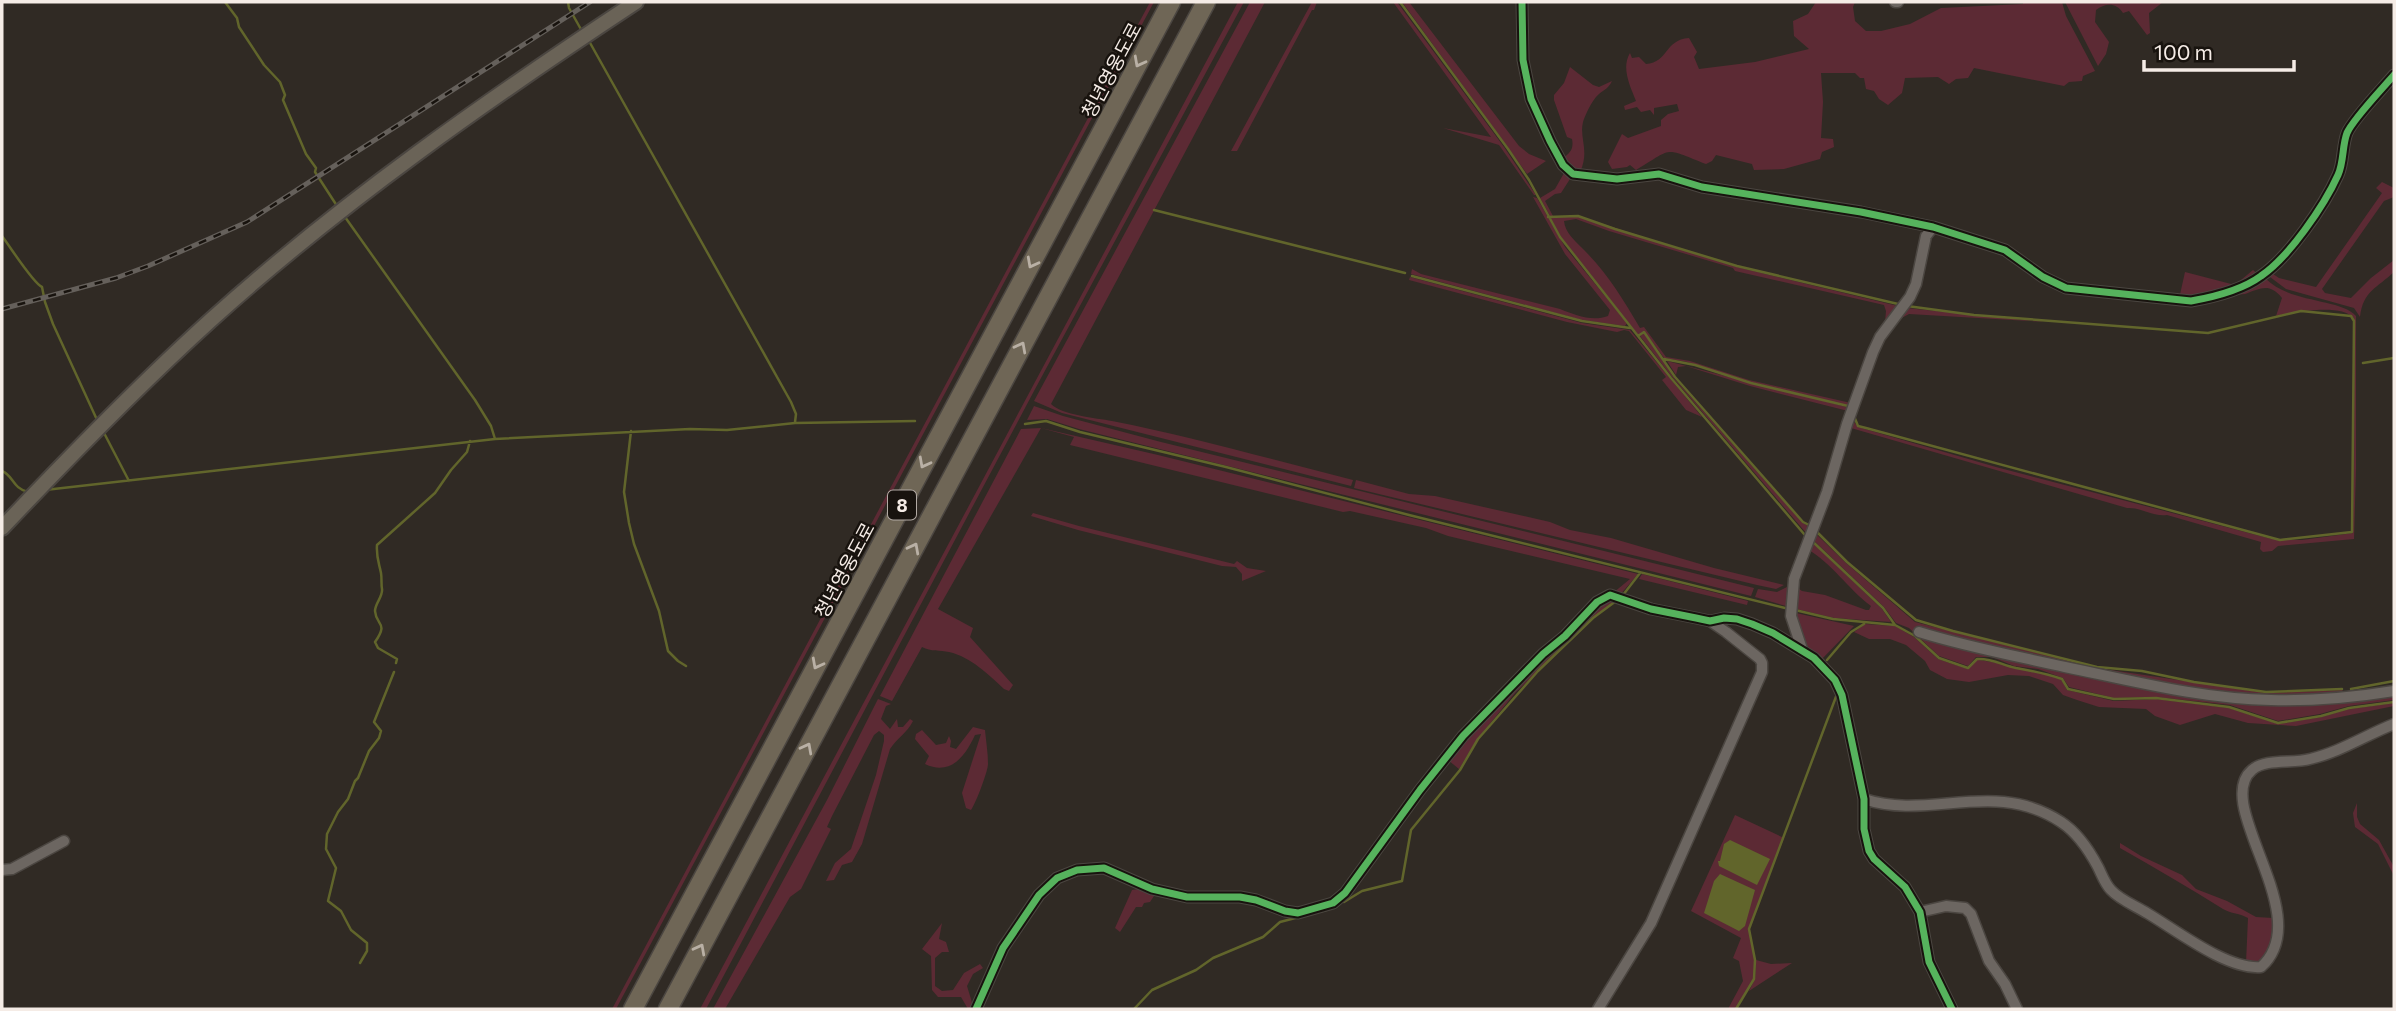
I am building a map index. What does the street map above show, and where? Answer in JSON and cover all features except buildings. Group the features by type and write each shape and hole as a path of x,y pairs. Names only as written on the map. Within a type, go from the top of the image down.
{"highway":[{"name":"청년영웅도로","path":"633,1009 1171,2"},
{"name":"8","path":"667,1009 1206,2"}],"main road":[{"path":"2,528 101,424 213,318 343,211 517,80 636,2"}],"street":[{"path":"1522,2 1523,60 1528,91 1563,165 1573,174 1617,179 1659,174 1702,187 1933,226 2005,250 2043,277 2066,288 2191,301 2210,298 2254,281 2285,253 2322,206 2339,171 2347,133 2394,75"},
{"path":"1802,649 1791,617 1794,579 1827,492 1847,424 1873,352 1889,324 1910,297 1916,284 1926,236 1933,226"},
{"path":"976,1009 1003,948 1039,895 1057,878 1086,868 1104,868 1152,889 1187,897 1240,897 1298,913 1334,903 1345,893 1463,736 1597,602 1611,595 1651,609 1710,621 1760,659 1762,672 1651,923 1598,1009"},
{"path":"1710,621 1724,618 1752,624 1802,649 1826,668 1835,680 1842,695 1864,799 1864,830 1869,851 1874,859 1905,887 1920,912 1929,962 1952,1009"},
{"path":"1919,632 2029,659 2203,694 2272,701 2394,691"},
{"path":"1864,799 1878,804 1913,805 1994,801 2017,804 2046,814 2075,833 2113,892 2203,947 2235,962 2262,967 2272,953 2278,927 2270,882 2242,806 2244,780 2253,769 2265,764 2309,760 2356,743 2394,724"},
{"path":"2,870 12,869 64,841"},
{"path":"1920,912 1947,906 1965,908 1971,914 1989,961 2005,984 2017,1009"}],"shaded area":[{"path":"1150,2 1154,2 616,1009 612,1009"},
{"path":"1238,2 1244,2 706,1009 700,1009"},
{"path":"1250,2 1265,2 1051,404 1071,413 1173,434 1353,480 1351,486 1062,413 1034,401"},
{"path":"1312,2 1317,2 1314,10 1237,151 1231,151"},
{"path":"1393,2 1397,2 1536,195 1499,145 1443,128 1491,137"},
{"path":"1402,2 1409,2 1519,146 1529,154 1546,161 1527,174"},
{"path":"1816,2 1855,2 1855,21 1866,31 1881,31 1910,24 1941,8 2062,2 2066,16 2095,71 2083,76 2082,81 2069,82 2064,86 1974,68 1968,78 1956,79 1949,84 1938,77 1905,78 1902,93 1888,105 1879,99 1874,91 1866,89 1864,78 1855,73 1821,73 1821,138 1833,139 1834,147 1822,152 1820,159 1784,169 1754,170 1752,164 1716,155 1706,164 1669,152 1636,170 1630,165 1612,169 1608,162 1622,134 1628,138 1661,126 1661,120 1668,114 1679,111 1677,104 1654,108 1654,115 1650,110 1641,112 1637,107 1625,110 1624,106 1636,101 1626,71 1630,53 1632,58 1639,57 1646,64 1659,59 1675,43 1689,38 1697,52 1694,57 1699,69 1755,62 1809,49 1794,36 1793,21 1808,14"},
{"path":"2065,2 2163,2 2149,13 2150,33 2147,35 2129,11 2123,13 2110,5 2096,10 2095,22 2109,42 2106,54 2098,66"},
{"path":"1570,67 1599,87 1612,81 1594,99 1583,122 1584,158 1580,172 1563,158 1571,150 1572,139 1567,137 1554,100 1554,95 1564,83"},
{"path":"1564,173 1656,176 1661,179 1611,183 1570,179 1561,193 1545,201 1553,216 1550,216 1540,198 1555,189"},
{"path":"2382,182 2394,188 2394,197 2384,201 2322,289 2325,293 2351,298 2394,260 2394,272 2364,301 2360,317 2354,308 2286,289 2270,277 2270,272 2279,278 2316,287 2382,193 2376,188"},
{"path":"1533,197 1537,198 1565,247 1627,323 1625,326 1582,320 1411,274 1412,269 1421,274 1584,317 1608,316 1610,310 1565,254"},
{"path":"1578,216 1737,267 1898,306 1885,322 1884,305 1735,271 1733,268 1576,219 1564,221 1570,236 1606,276 1640,328 1644,327 1666,357 1690,361 1749,380 1851,403 1850,406 1751,382 1687,362 1664,358 1644,331 1638,335 1561,237 1550,217"},
{"path":"2253,270 2260,276 2210,296 2179,299 2185,272 2235,285"},
{"path":"1410,277 1582,323 1630,330 1702,417 1686,410 1662,380 1666,377 1629,331 1617,332 1567,322 1409,280"},
{"path":"2265,278 2288,292 2339,306 2356,316 2354,539 2278,546 2272,551 2263,552 2260,549 2261,542 2167,515 2127,508 1851,428 1853,413 1858,427 1996,467 2272,539 2302,540 2353,533 2354,318 2348,313 2328,310 2276,316 2282,298 2269,288 2243,294 2227,294"},
{"path":"1907,308 2045,322 1909,314 1896,321"},
{"path":"1644,333 1674,378 1803,523 1810,527 1807,534 1672,377 1640,336"},
{"path":"1667,361 1847,407 1849,410 1750,386 1686,366 1678,367 1676,375"},
{"path":"1034,406 1161,442 1754,588 1751,596 1047,419 1027,420"},
{"path":"1041,428 1638,574 1619,596 1613,593 1630,579 1448,536 1426,528 1350,511 1343,512 1070,445 1074,437"},
{"path":"1041,428 938,609 973,628 970,637 1013,685 1009,691 1004,689 965,658 922,647 892,701 880,696 1021,429"},
{"path":"1356,480 1409,494 1435,496 1550,522 1570,530 1611,538 1784,585 1776,589 1757,585 1354,488"},
{"path":"1033,513 1234,564 1237,561 1247,568 1266,571 1242,581 1242,574 1236,567 1222,566 1078,530 1031,516"},
{"path":"1814,532 1915,622 2097,668 2266,693 2343,690 2338,695 2272,698 2203,692 2128,679 1920,630 1918,633 2132,684 2204,696 2273,702 2370,697 2394,693 2394,700 2349,706 2278,721 2230,705 2156,697 2114,698 2069,687 2063,678 2038,669 2014,666 1992,657 1976,657 1968,666 1939,656 1909,628 1896,623 1884,607 1811,538"},
{"path":"1810,540 1882,609 1891,622 1834,618 1796,609 1795,586 1802,591 1825,595 1866,610 1871,606 1824,561 1807,549"},
{"path":"1642,574 1748,601 1747,605 1639,579"},
{"path":"1791,585 1789,607 1755,597 1758,589 1777,592"},
{"path":"1606,598 1615,601 1593,618 1516,692 1478,738 1459,769 1448,760 1464,737"},
{"path":"1796,613 1854,626 1822,659 1806,648"},
{"path":"1865,624 1895,626 1914,637 1938,659 1968,669 1977,660 1993,662 2056,677 2067,690 2114,701 2156,699 2229,708 2278,724 2349,709 2394,703 2394,706 2296,726 2248,723 2215,714 2180,725 2155,716 2146,709 2099,707 2077,700 2063,695 2053,684 2029,676 2008,675 1969,682 1947,679 1930,670 1925,661 1906,645 1890,639 1869,639 1854,632"},
{"path":"878,699 891,704 886,706 881,719 890,729 897,719 898,727 903,727 910,719 913,721 890,749 862,844 852,862 842,865 834,880 826,881 835,863 851,849 876,775 884,741 884,735 879,731 874,735 832,816 827,827 831,829 801,889 790,897 725,1009 713,1009 827,800"},
{"path":"973,727 985,730 988,764 971,810 966,808 962,793 981,734 975,735 956,762 942,768 925,764 929,756 915,739 916,734 922,730 936,745 946,743 949,736 950,747 956,749"},
{"path":"2357,803 2360,824 2379,840 2394,867 2394,876 2378,844 2355,827 2353,813"},
{"path":"1735,815 1784,838 1749,929 1755,960 1754,978 1736,1009 1728,1009 1743,981 1739,961 1733,958 1741,938 1691,911"},
{"path":"1730,840 1770,859 1757,885 1719,866 1724,844"},
{"path":"2120,843 2182,875 2196,889 2227,901 2256,917 2273,918 2271,942 2263,957 2258,962 2246,963 2248,918 2223,909 2120,848"},
{"path":"1720,874 1755,890 1745,926 1739,931 1704,913 1714,881"},
{"path":"1144,888 1154,896 1142,907 1136,907 1120,932 1115,928 1132,890"},
{"path":"942,923 939,939 946,942 949,952 942,952 935,958 935,986 942,991 953,990 964,973 980,964 983,968 973,974 967,986 974,1009 968,1009 961,997 938,997 932,990 931,956 922,949"},
{"path":"1756,960 1771,964 1792,963 1749,991 1755,979"}],"waterway":[{"path":"225,2 264,65 280,82 285,95 283,100 306,154 339,209"},
{"path":"568,2 583,33"},
{"path":"1400,2 1508,149 1529,180 1560,237 1671,378 1804,534"},
{"path":"589,41 791,402 796,414 795,422"},
{"path":"1154,210 1405,273"},
{"path":"1548,217 1578,216 1737,266 1898,304"},
{"path":"345,217 475,400 491,426 495,439"},
{"path":"2,236 42,287 53,324 98,422"},
{"path":"1412,276 1582,321 1630,328"},
{"path":"1854,416 1858,426 2280,540 2352,532 2354,321 2351,316 2301,311 2208,333 1974,315 1907,306"},
{"path":"1638,336 1644,332 1675,377 1803,522 1809,525"},
{"path":"2363,363 2394,358"},
{"path":"1664,359 1848,406"},
{"path":"45,490 495,439 690,429 727,430 795,423 915,421"},
{"path":"1025,424 1046,421 1080,432 1789,609"},
{"path":"103,431 129,481"},
{"path":"631,431 624,492 629,523 659,611 668,651 686,666"},
{"path":"396,663 397,659 378,648 375,642 381,631 375,611 382,592 377,545 435,493 467,452 470,441"},
{"path":"2,471 19,488 28,492"},
{"path":"1817,532 1847,562 1916,620 2097,667 2142,671 2194,682 2266,692 2342,689"},
{"path":"1812,541 1883,608 1895,625"},
{"path":"1623,595 1640,573"},
{"path":"1344,902 1362,891 1402,881 1411,830 1460,770 1478,739 1538,671 1593,618 1616,601"},
{"path":"1795,610 1833,619 1895,625 1915,636 1939,658 1968,668 1977,659 1987,660 2062,679 2068,689 2114,699 2156,698 2229,707 2278,723 2349,708 2394,702"},
{"path":"1827,660 1851,632 1864,624"},
{"path":"360,963 367,951 367,943 351,930 341,911 328,901 336,868 326,849 327,834 348,799 369,751 379,738 381,731 374,722 394,672"},
{"path":"2351,689 2394,681"},
{"path":"1736,1009 1754,979 1755,960 1749,929 1837,694 1835,691"},
{"path":"1134,1009 1152,990 1196,970 1213,958 1263,937 1280,922 1326,910"}],"railway":[{"path":"2,309 116,278 247,222 590,2"}],"cycle path":[{"path":"1522,2 1523,60 1531,99 1563,165 1573,174 1617,179 1659,174 1702,187 1861,212 1933,227 2005,250 2043,277 2066,288 2191,301 2237,289 2261,276 2283,257 2315,216 2332,187 2340,170 2345,138 2350,127 2394,75"},
{"path":"976,1009 1003,948 1039,895 1057,878 1077,870 1104,868 1152,889 1187,897 1240,897 1298,913 1333,903 1345,893 1463,736 1597,602 1610,595 1651,609 1710,621 1724,618 1752,624 1773,633 1814,658 1835,680 1842,695 1864,799 1864,829 1869,851 1874,859 1905,887 1920,912 1929,962 1952,1009"}]}
